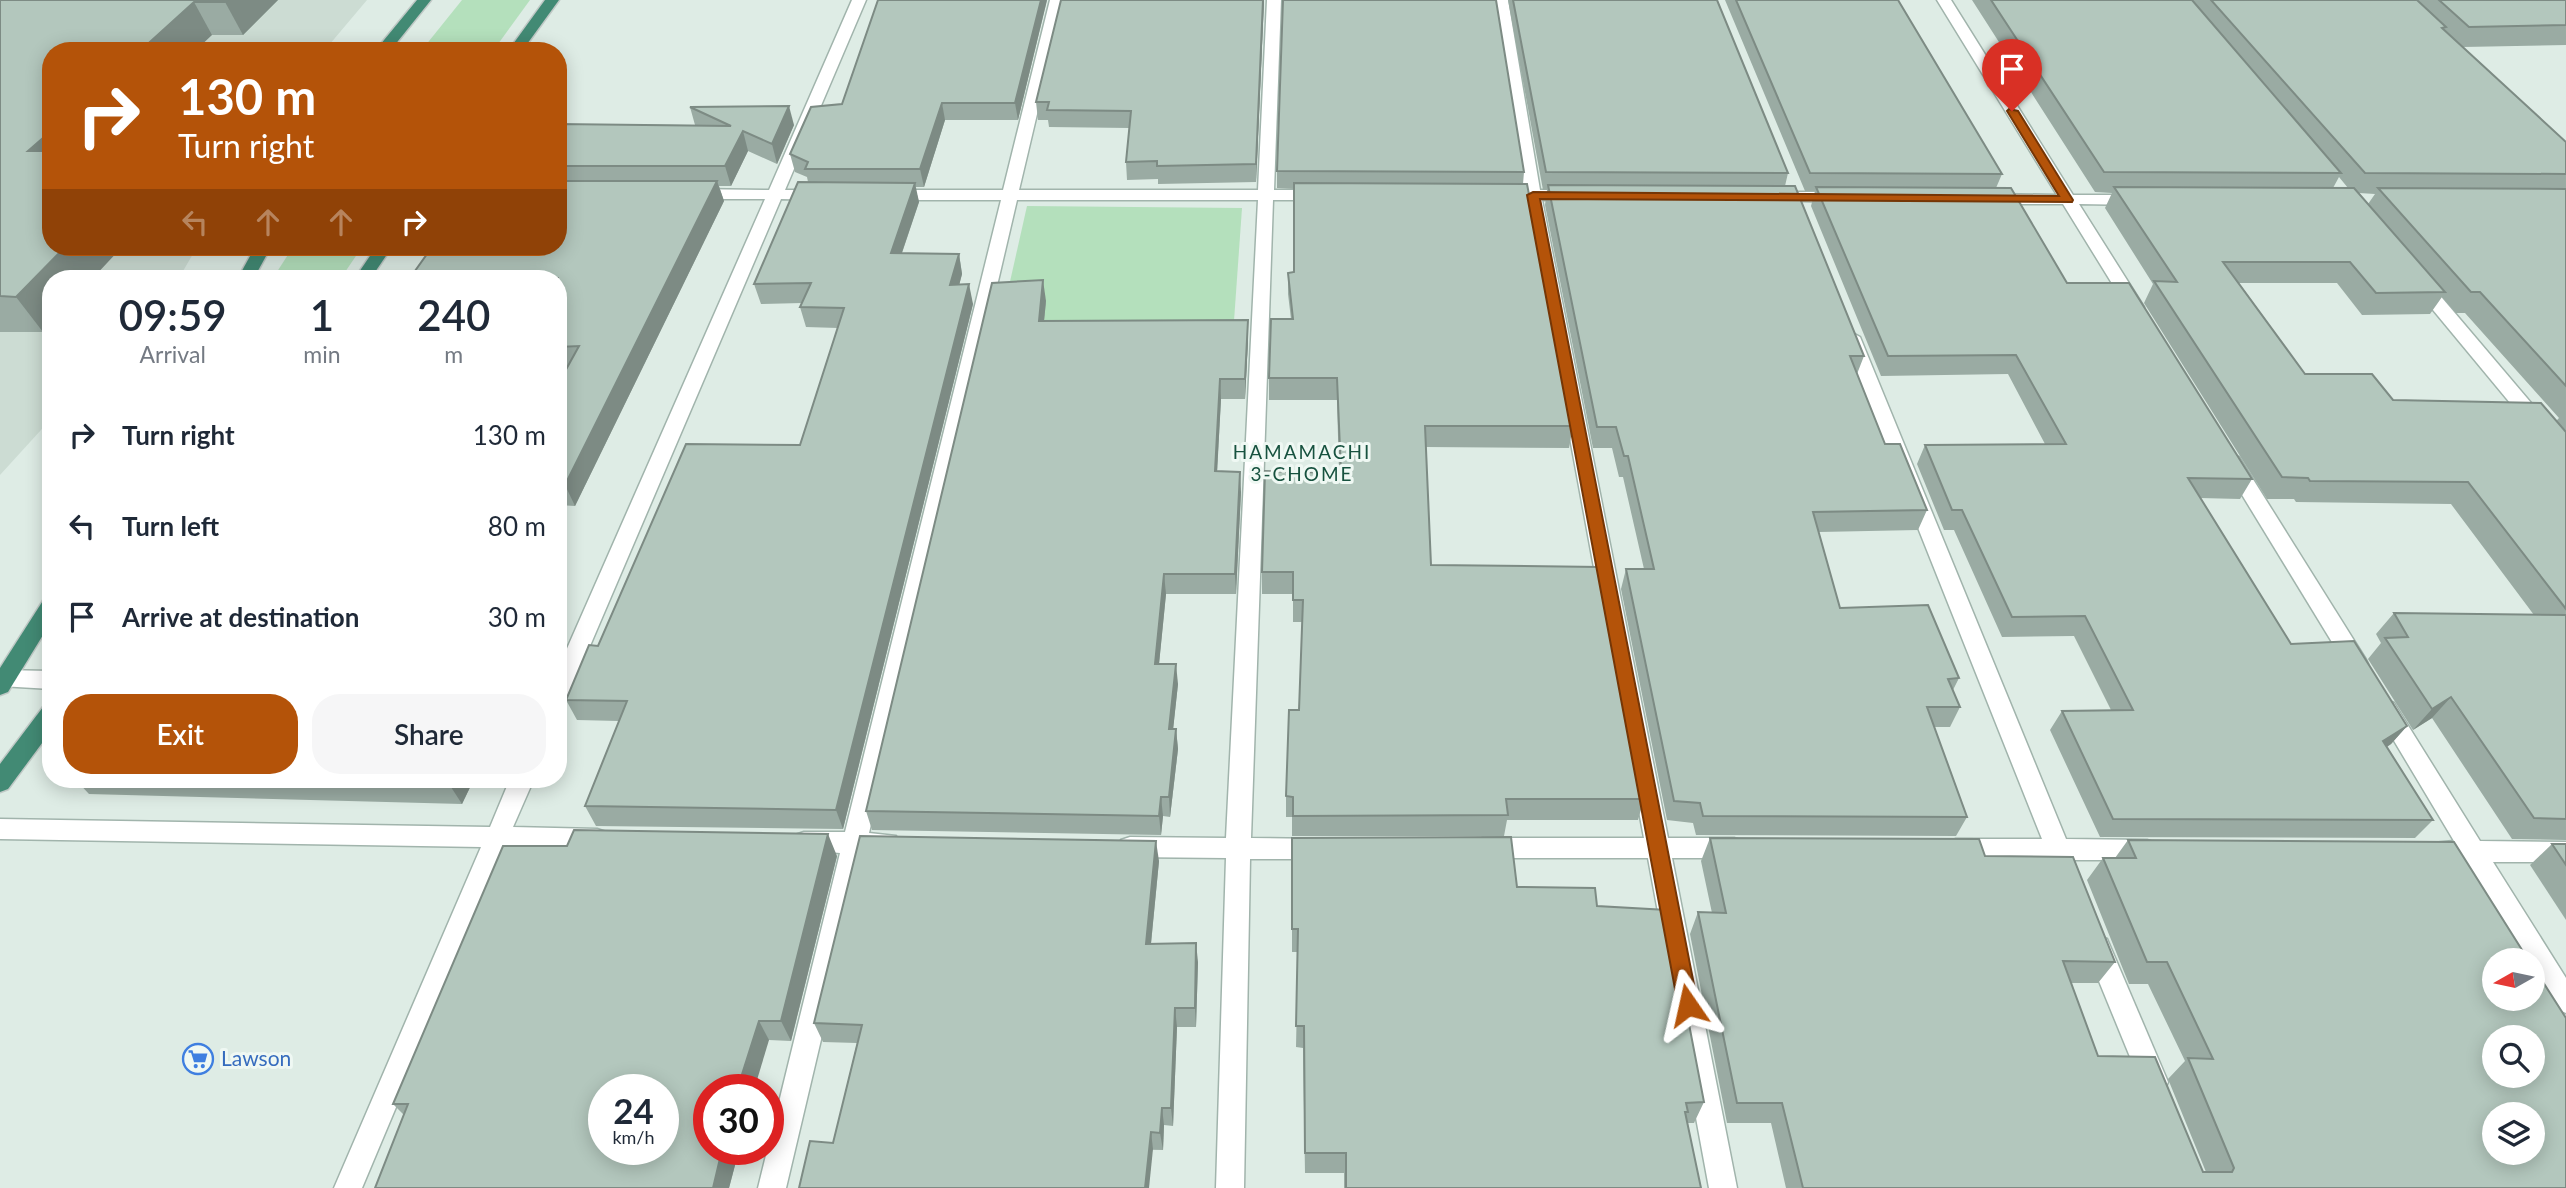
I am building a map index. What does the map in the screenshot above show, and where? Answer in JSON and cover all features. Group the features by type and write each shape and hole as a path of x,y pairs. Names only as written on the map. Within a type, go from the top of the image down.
{"highway":[{"path":"389,42 424,0"},
{"path":"522,42 552,0"},
{"path":"2,681 42,618"},
{"path":"0,782 42,725"}],"street":[{"path":"567,674 859,0"},
{"path":"772,1188 1057,0"},
{"path":"1230,1188 1238,849 1263,195 1274,0"},
{"path":"1501,0 1533,195 1723,1188"},
{"path":"1944,0 2149,330"},
{"path":"1792,191 1804,223"},
{"path":"1753,197 1792,191 1862,198"},
{"path":"680,194 844,195"},
{"path":"871,195 1344,195"},
{"path":"1479,195 1588,195"},
{"path":"1972,199 2148,200"},
{"path":"2404,264 2566,457"},
{"path":"1841,312 2074,888"},
{"path":"2223,449 2566,1001"},
{"path":"2,681 42,680"},
{"path":"348,1188 518,788"},
{"path":"0,829 621,839"},
{"path":"787,842 911,844"},
{"path":"1102,847 1350,849"},
{"path":"1462,848 1754,848"},
{"path":"1934,849 2169,850"},
{"path":"2406,851 2566,852"},
{"path":"2090,927 2163,1105"}],"shaded area":[{"path":"0,0 367,0 332,42 42,42 42,256 192,256 184,270 42,270 42,429 0,475"}],"green space":[{"path":"462,0 530,0 500,42 428,42"},
{"path":"1027,206 1242,208 1233,335 998,335"},
{"path":"287,256 356,256 346,270 278,270"}],"building":[{"path":"0,0 228,0 194,2 150,42 42,42 42,139 28,151 42,151 42,256 56,256 16,297 0,296"},
{"path":"878,0 1041,0 1015,103 942,103 920,169 805,169 808,162 790,154 811,107 842,104"},
{"path":"1061,0 1263,0 1256,164 1157,166 1157,161 1126,162 1131,111 1047,110 1049,102 1036,102"},
{"path":"1283,0 1496,0 1524,172 1277,171"},
{"path":"1513,0 1717,0 1788,173 1546,172"},
{"path":"1736,0 1898,0 2002,174 1810,173"},
{"path":"1991,0 2192,0 2341,173 2104,172"},
{"path":"2211,0 2417,0 2446,27 2442,28 2566,142 2566,174 2365,173"},
{"path":"2439,0 2566,0 2566,25 2469,27"},
{"path":"789,106 772,144 743,131 725,166 567,166 567,124 731,126 690,107"},
{"path":"567,181 717,181 567,481 567,368 579,346 567,347 567,270 416,270 426,256 567,256"},
{"path":"798,182 915,183 891,253 959,254 950,285 969,284 836,810 585,806 627,701 567,700 567,698 589,645 598,646 686,444 800,445 844,308 800,307 811,283 754,284"},
{"path":"1294,183 1527,184 1573,426 1425,426 1431,565 1600,567 1644,799 1506,799 1508,815 1293,816 1293,797 1286,796 1289,710 1299,710 1303,600 1293,600 1293,572 1262,572 1265,471 1341,473 1337,378 1269,378 1271,319 1293,319 1288,273 1294,272"},
{"path":"1548,185 1795,186 1864,356 1850,356 1885,444 1900,444 1927,510 1813,512 1840,608 1928,605 1959,678 1948,679 1960,707 1927,707 1967,817 1703,816 1700,803 1674,801 1626,569 1654,569 1628,456 1624,456 1616,427 1597,427"},
{"path":"1816,187 2011,188 2067,283 2129,283 2252,479 2188,478 2291,644 2354,641 2407,726 2383,741 2433,820 2113,819 2062,711 2133,710 2085,616 2012,617 1962,510 1952,510 1925,445 2066,444 2016,355 1888,356"},
{"path":"2114,187 2354,188 2445,292 2376,293 2350,262 2223,262 2305,374 2372,374 2393,400 2541,403 2566,432 2566,609 2468,482 2310,481 2308,478 2282,477 2154,281 2177,282"},
{"path":"2378,188 2566,189 2566,386 2480,292 2471,292"},
{"path":"1043,280 1039,321 1248,320 1245,379 1220,379 1215,471 1240,472 1235,574 1164,574 1155,664 1176,664 1169,729 1176,729 1169,797 1161,797 1159,816 866,811 992,283"},
{"path":"2394,613 2566,615 2566,819 2534,818 2451,697 2432,709 2385,638 2408,637"},
{"path":"574,830 828,834 781,1021 759,1021 742,1074 693,1074 693,1165 718,1165 713,1188 375,1188 408,1104 393,1104 503,846 567,846"},
{"path":"860,836 1156,841 1146,944 1196,943 1195,1008 1175,1008 1171,1108 1162,1108 1160,1133 1151,1132 1145,1188 799,1188 810,1141 833,1143 862,1025 814,1023"},
{"path":"1511,837 1517,887 1595,888 1597,906 1667,910 1704,1102 1686,1103 1688,1112 1685,1112 1701,1188 1346,1188 1346,1153 1305,1153 1304,1026 1296,1026 1298,929 1292,929 1292,838"},
{"path":"1710,838 1979,839 1985,856 2073,857 2115,962 2063,961 2098,1056 2155,1057 2203,1172 2232,1172 2234,1168 2188,1058 2213,1059 2167,962 2147,962 2103,858 2136,858 2128,840 2454,842 2521,948 2482,948 2482,1012 2544,1012 2545,985 2566,1018 2566,1188 1803,1188 1782,1103 1737,1103 1698,912 1726,913"},
{"path":"2552,844 2566,844 2566,865"}],"place":[{"name":"Lawson","path":"198,1059"}],"district":[{"name":"HAMAMACHI 3-CHOME","path":"1302,463"}],"route":[{"path":"1688,1005 1533,195 2067,200 2012,111"}]}
